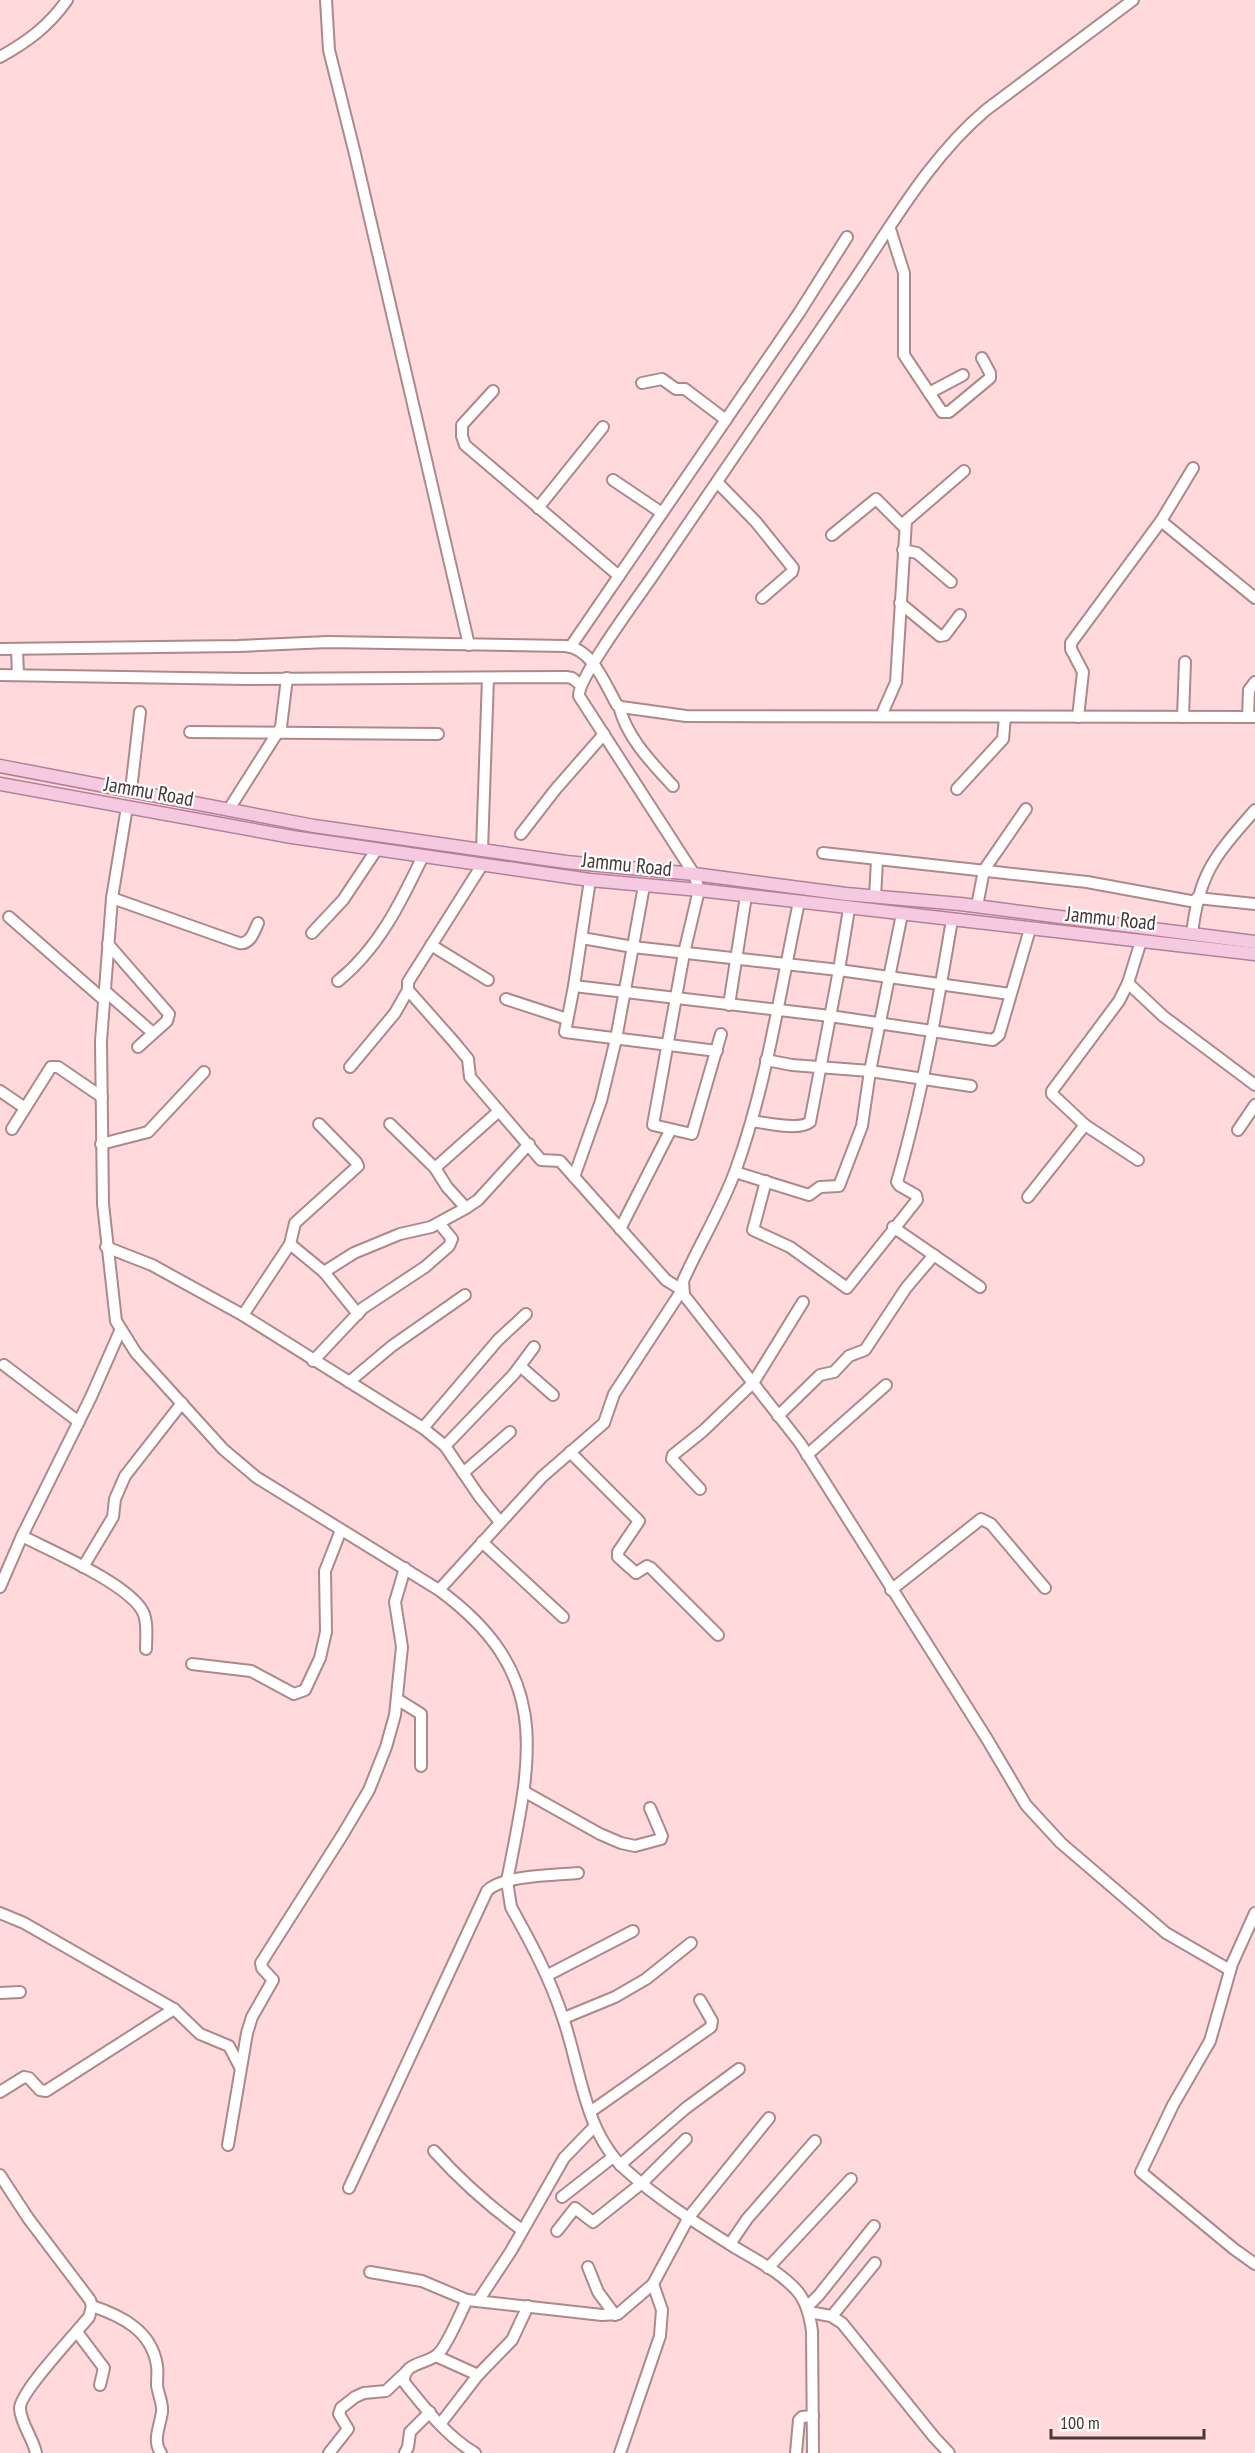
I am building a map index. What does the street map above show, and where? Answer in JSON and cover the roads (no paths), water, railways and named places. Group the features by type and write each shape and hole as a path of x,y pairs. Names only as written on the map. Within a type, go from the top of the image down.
{"main road":[{"path":"0,766 314,826 566,862 694,874 875,897 977,906 1255,942"},
{"name":"Jammu Road","path":"0,784 292,837 590,880 699,890 1255,954"}],"street":[{"path":"0,57 33,38 49,23 67,0"},
{"path":"326,0 329,50 469,645"},
{"path":"721,1034 693,1133 689,1135 654,1126 652,1123 675,999 699,890 694,874 579,696 586,676 931,169 969,125 1133,0"},
{"path":"890,229 904,273 904,355 941,411 949,412 990,377 982,358"},
{"path":"848,237 799,313 619,576 578,650 586,676 626,710 686,716 1251,717 1250,690 1255,682"},
{"path":"929,393 963,375"},
{"path":"642,383 662,379 676,389 685,389 726,420"},
{"path":"493,391 462,425 465,446 619,576"},
{"path":"538,507 603,427"},
{"path":"1078,717 1083,672 1071,649 1071,643 1161,522 1193,468"},
{"path":"881,716 896,682 904,527 908,519 964,471"},
{"path":"613,480 662,513"},
{"path":"717,482 756,522 793,568 792,572 762,598"},
{"path":"832,535 876,499 904,527"},
{"path":"1161,522 1255,598"},
{"path":"903,550 919,555 951,582"},
{"path":"900,603 940,636 945,635 960,615"},
{"path":"0,649 17,652 328,642 578,650"},
{"path":"17,652 18,673"},
{"path":"1183,717 1185,662"},
{"path":"0,675 18,673 287,678 572,678 586,676"},
{"path":"229,809 278,733 283,720 287,678"},
{"path":"482,850 488,678"},
{"path":"619,706 624,723 640,749 673,786"},
{"path":"131,790 140,712"},
{"path":"957,789 1004,739 1005,717"},
{"path":"190,732 438,734"},
{"path":"521,834 555,790 604,734"},
{"path":"127,807 112,898 101,1041 101,1144 106,1247 116,1321 120,1331 136,1353 223,1449 256,1477 439,1590 455,1602 493,1639 510,1668 524,1704 528,1733 525,1792 507,1881 511,1907 548,1975 564,2018 594,2127 604,2147 642,2183 689,2217 768,2268 798,2292 808,2310 812,2331 813,2453"},
{"path":"977,906 983,879 1026,809"},
{"path":"1192,934 1196,904 1213,859 1255,810"},
{"path":"312,933 343,900 377,849"},
{"path":"823,853 983,879 1086,882 1196,904 1255,904"},
{"path":"338,981 382,934 401,903 423,856"},
{"path":"875,897 877,862"},
{"path":"350,1067 395,1013 408,990 408,982 483,865"},
{"path":"590,880 574,986 564,1030 567,1033 717,1051"},
{"path":"574,1177 601,1101 616,1039 644,886"},
{"path":"729,1005 746,897"},
{"path":"112,898 239,944 249,941 258,923"},
{"path":"439,1590 542,1477 604,1423 614,1394 682,1290 689,1269 735,1172 752,1121 799,902"},
{"path":"752,1121 784,1125 808,1124 840,970 849,909"},
{"path":"735,1172 810,1195 820,1187 839,1186 860,1136 870,1071 902,914"},
{"path":"9,917 153,1033"},
{"path":"766,1181 753,1230 790,1247 846,1288 917,1200 915,1195 897,1182 933,1031 952,920"},
{"path":"574,986 830,1016 996,1039 1030,929"},
{"path":"582,939 840,970 1010,994"},
{"path":"1138,1160 1085,1125 1052,1094 1052,1091 1119,1001 1128,983 1141,941"},
{"path":"108,944 169,1014 168,1019 138,1047"},
{"path":"431,945 488,980"},
{"path":"1128,983 1164,1016 1255,1085"},
{"path":"408,990 468,1059 470,1077 542,1160 558,1160 666,1280 682,1290 753,1383 807,1455 987,1739 1015,1789 1040,1823 1060,1843 1166,1933 1230,1970"},
{"path":"506,999 567,1019"},
{"path":"766,1060 922,1077 971,1086"},
{"path":"12,1129 49,1069 54,1066 102,1097"},
{"path":"101,1144 148,1132 204,1072"},
{"path":"0,1091 25,1108"},
{"path":"1238,1130 1255,1105"},
{"path":"435,1168 499,1111"},
{"path":"243,1315 290,1244 295,1222 358,1166 357,1162 319,1124"},
{"path":"390,1124 435,1168 447,1187 466,1208"},
{"path":"1029,1197 1085,1125"},
{"path":"620,1229 670,1131"},
{"path":"324,1272 354,1253 400,1234 439,1223 466,1208 478,1200 529,1144"},
{"path":"313,1361 358,1314 425,1267 449,1246 452,1239 439,1223"},
{"path":"893,1227 980,1287"},
{"path":"290,1244 324,1272 358,1314"},
{"path":"106,1247 152,1265 243,1315 423,1428 445,1446 500,1522"},
{"path":"778,1416 820,1376 832,1373 849,1356 865,1350 906,1288 934,1255"},
{"path":"349,1382 392,1346 465,1295"},
{"path":"700,1489 672,1459 673,1455 703,1431 753,1383 803,1302"},
{"path":"423,1428 498,1340 526,1314"},
{"path":"0,1587 120,1331"},
{"path":"445,1446 520,1366 534,1347"},
{"path":"4,1365 79,1422"},
{"path":"520,1366 554,1395"},
{"path":"807,1455 886,1385"},
{"path":"83,1567 113,1517 115,1499 125,1476 182,1403"},
{"path":"463,1473 510,1432"},
{"path":"570,1452 639,1521 622,1544 618,1557 636,1573 647,1566 651,1568 718,1635"},
{"path":"891,1590 981,1519 991,1524 1045,1588"},
{"path":"192,1664 251,1671 294,1694 305,1690 320,1658 326,1632 325,1571 341,1530"},
{"path":"22,1536 83,1567 125,1594 143,1612 147,1649"},
{"path":"482,1542 563,1617"},
{"path":"228,2145 240,2067 252,2017 273,1980 261,1966 264,1955 369,1790 386,1747 397,1699 402,1647 395,1602 405,1568"},
{"path":"397,1699 421,1714 421,1766"},
{"path":"525,1792 600,1834 629,1846 659,1841 662,1838 650,1808"},
{"path":"349,2188 485,1894 491,1887 507,1881 578,1873"},
{"path":"0,1912 24,1923 174,2009 206,2038 229,2046 240,2067"},
{"path":"1255,1913 1230,1970 1221,2009 1210,2041 1167,2116 1140,2172 1255,2264"},
{"path":"548,1975 633,1931"},
{"path":"564,2018 615,1997 646,1979 691,1943"},
{"path":"0,1993 20,1992"},
{"path":"590,2112 711,2027 712,2021 700,2000"},
{"path":"0,2092 24,2077 29,2078 40,2090 46,2091 174,2009"},
{"path":"562,2197 617,2161 739,2069"},
{"path":"370,2272 422,2281 472,2300 615,2315 653,2284 689,2217 769,2118"},
{"path":"329,2453 348,2430 339,2414 341,2408 359,2395 386,2391 416,2364 440,2353 472,2300 511,2251 564,2158 594,2127"},
{"path":"557,2231 575,2208 592,2223 642,2183 686,2139"},
{"path":"730,2244 747,2219 815,2141"},
{"path":"434,2151 481,2200 522,2230"},
{"path":"0,2175 28,2218 90,2300 92,2306 89,2317 29,2388 20,2402 20,2413 36,2453"},
{"path":"768,2268 851,2179"},
{"path":"808,2310 874,2226"},
{"path":"832,2316 875,2263"},
{"path":"588,2267 598,2292 615,2315"},
{"path":"620,2453 660,2336 662,2310 653,2284"},
{"path":"92,2306 116,2314 137,2328 153,2348 158,2368 157,2383 162,2407 156,2443 161,2453"},
{"path":"441,2423 478,2375 512,2340 528,2306"},
{"path":"808,2310 832,2316 842,2323 934,2438 949,2453"},
{"path":"77,2332 104,2368 100,2385"},
{"path":"436,2356 478,2375"},
{"path":"404,2374 404,2382 430,2412 464,2446 475,2453"},
{"path":"405,2453 410,2432 430,2412"},
{"path":"796,2453 799,2420 802,2417 813,2416"}]}
